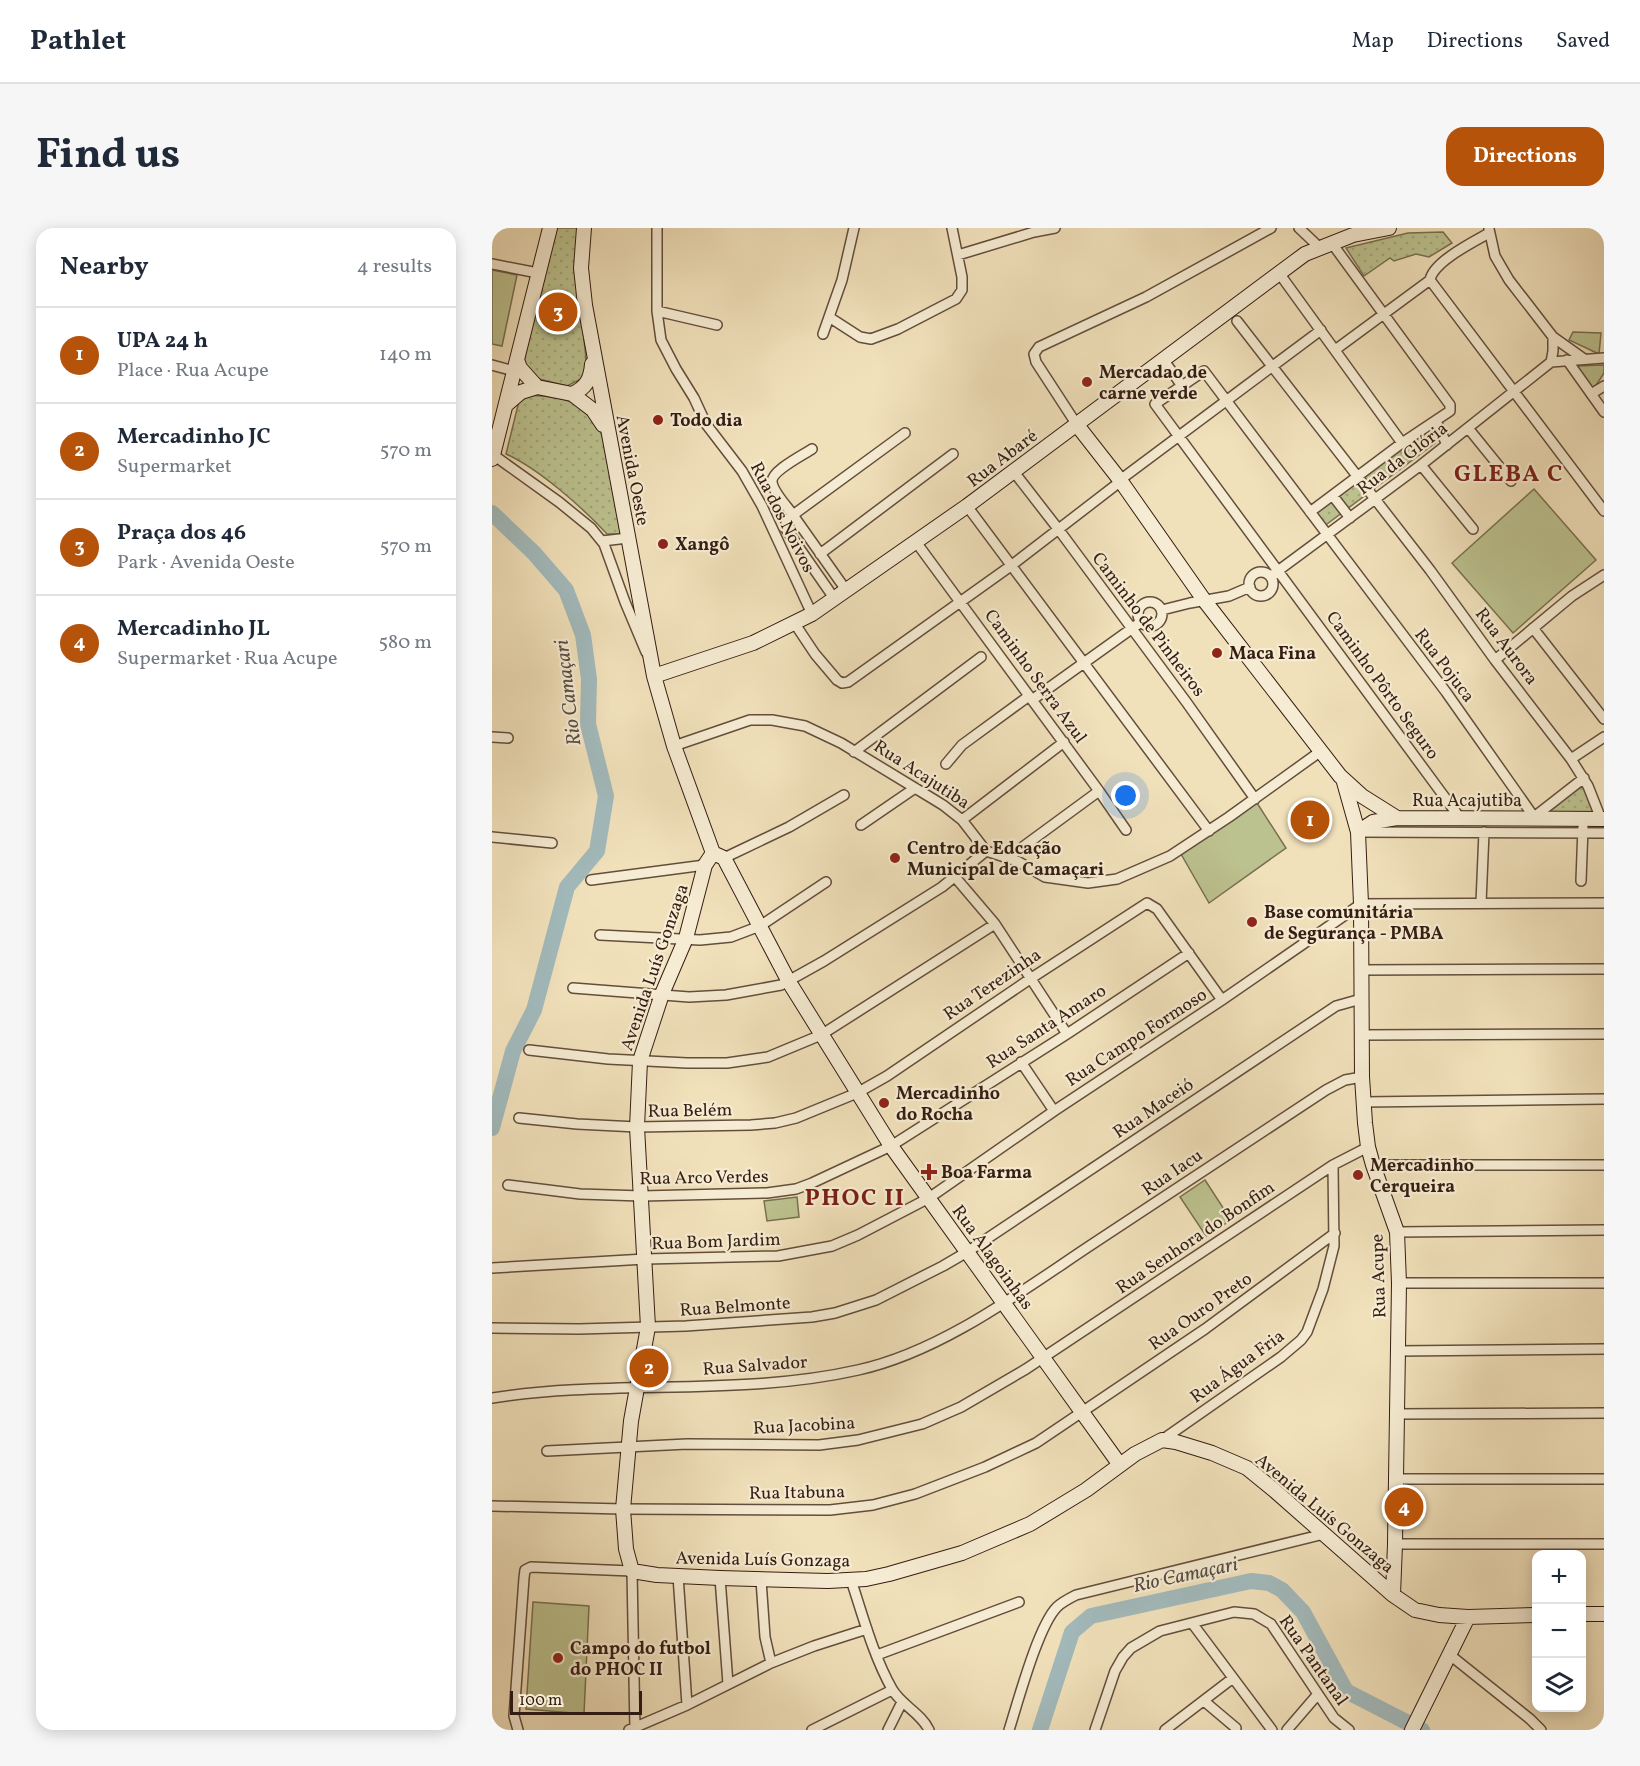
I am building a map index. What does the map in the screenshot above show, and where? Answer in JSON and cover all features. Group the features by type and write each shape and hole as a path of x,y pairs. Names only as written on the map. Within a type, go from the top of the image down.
{"street":[{"path":"550,228 492,456 559,502 591,528 602,541 610,556 625,602 653,671"},
{"name":"Avenida Oeste","path":"584,228 581,249 582,286 593,356 653,671 674,746 718,855"},
{"name":"Rua dos Noivos","path":"657,228 657,311 661,340 689,388 706,424 742,471 762,506 812,614"},
{"path":"823,334 842,280 854,228"},
{"path":"829,316 868,339 876,338 958,297 963,282 952,228"},
{"path":"958,255 1055,228"},
{"path":"1077,425 1036,362 1034,354 1039,347 1146,297 1270,228"},
{"path":"1299,228 1325,244 1385,315 1450,405 1450,411 1402,443 1311,512"},
{"name":"Rua Abaré","path":"653,671 725,653 795,624 812,614 1014,472 1305,254 1357,231 1389,228"},
{"path":"1335,350 1430,280 1431,273 1440,264 1489,230 1495,256 1501,267 1552,337 1584,358"},
{"path":"492,264 538,273"},
{"path":"1279,273 1402,443"},
{"path":"1430,280 1604,510"},
{"path":"657,311 717,326"},
{"name":"Rua Aurora","path":"1237,321 1430,570 1571,759 1584,778 1603,819"},
{"path":"795,624 815,654 837,680 848,682 1012,566 1120,480 1321,330"},
{"path":"1552,337 1551,362 1604,358"},
{"path":"572,394 589,379 593,356"},
{"path":"1163,360 1182,386"},
{"path":"1567,360 1604,412"},
{"name":"Rua da Glória","path":"1274,574 1421,465 1551,362"},
{"path":"492,365 515,365 537,387"},
{"name":"Rua Pojuca","path":"1182,386 1204,370 1453,702 1534,818"},
{"name":"Caminho Pôrto Seguro","path":"1182,386 1155,404 1274,574 1460,818"},
{"path":"1591,394 1604,386"},
{"path":"506,405 521,392 537,387 572,394 593,410 609,435"},
{"path":"1436,421 1447,444"},
{"name":"Rua Acajutiba","path":"1077,425 1120,480 1204,600 1344,782 1371,803 1397,819 1534,818 1583,826 1603,819"},
{"path":"1468,428 1510,481"},
{"path":"834,598 786,529 786,521 905,433"},
{"path":"812,449 777,472 772,478 772,485 846,590"},
{"path":"820,554 953,454"},
{"path":"1421,465 1473,529"},
{"name":"Caminho de Pinheiros","path":"1014,472 1214,740 1255,799"},
{"path":"1333,496 1350,519"},
{"path":"967,506 1209,831"},
{"path":"602,541 628,538"},
{"name":"Caminho Serra Azul","path":"916,542 1100,791 1126,830"},
{"path":"1256,573 1274,574 1273,584 1266,594 1258,595 1250,587 1250,579 1256,573"},
{"path":"1495,660 1572,596 1604,575"},
{"path":"1161,610 1229,596 1250,587"},
{"path":"1156,603 1161,610 1161,619 1154,626 1145,625 1142,622 1138,614 1142,605 1156,603"},
{"path":"946,764 962,745 1142,622"},
{"path":"1533,628 1604,719"},
{"path":"854,752 981,657"},
{"name":"Rua Acajutiba","path":"674,746 737,723 764,719 805,726 841,743 944,805 962,820 986,851"},
{"path":"492,737 508,738"},
{"path":"1571,759 1604,737"},
{"path":"962,820 1064,742"},
{"path":"573,988 689,997 763,990 789,982 892,920 955,877 986,851 1009,857 1050,879 1073,882 1108,881 1164,859 1209,831 1321,751"},
{"path":"1534,818 1584,778"},
{"name":"Rua Acupe","path":"1344,782 1358,832 1361,904 1362,1077 1368,1147 1397,1232 1399,1283 1393,1595"},
{"path":"861,825 915,788"},
{"path":"1009,857 1100,791"},
{"path":"718,855 789,827 844,795"},
{"path":"1358,832 1373,822 1397,819"},
{"path":"1358,832 1484,832 1583,826 1604,833"},
{"path":"1581,881 1583,826"},
{"path":"1482,903 1484,832"},
{"path":"492,837 552,843"},
{"name":"Avenida Luís Gonzaga","path":"718,855 705,866 686,939 663,994 640,1061 637,1127 648,1327 628,1448 623,1509 626,1549 632,1572 762,1580 852,1580 889,1574 976,1548 1047,1514 1086,1490 1143,1449 1162,1440 1212,1453 1246,1468 1393,1595 1415,1610 1468,1617 1532,1615"},
{"name":"Rua Alagoinhas","path":"718,855 760,926 789,982 891,1146 1120,1465"},
{"path":"591,880 705,866"},
{"path":"955,877 995,924 1067,1034"},
{"path":"600,935 686,939 731,937 760,926 826,882"},
{"name":"Rua Terezinha","path":"857,1094 1145,903 1154,906 1189,953"},
{"path":"1361,904 1604,903"},
{"name":"Rua Campo Formoso","path":"929,1198 1361,904"},
{"path":"530,1050 640,1061 727,1063 768,1057 821,1035 995,924"},
{"path":"1189,953 1222,1000"},
{"name":"Rua Santa Amaro","path":"891,1146 1189,953"},
{"path":"1361,970 1604,969"},
{"name":"Rua Maceió","path":"967,1252 1328,1012 1342,1004 1361,999"},
{"path":"1362,1035 1604,1034"},
{"path":"1021,1062 1054,1111"},
{"name":"Rua Iacu","path":"1004,1303 1326,1090 1345,1080 1362,1077"},
{"name":"Rua Belém","path":"519,1118 637,1127 775,1123 796,1118 857,1094"},
{"path":"1363,1102 1604,1099"},
{"name":"Rua Arco Verdes","path":"508,1185 580,1194 642,1196 757,1194 796,1189 891,1146"},
{"name":"Rua Senhora do Bonfim","path":"1043,1358 1334,1165 1368,1147"},
{"name":"Rua Água Fria","path":"1162,1440 1248,1380 1301,1340 1307,1332 1331,1262 1335,1233 1334,1165"},
{"path":"1373,1165 1604,1165"},
{"name":"Rua Bom Jardim","path":"492,1268 645,1259 789,1255 816,1250 858,1235 929,1198"},
{"path":"1397,1232 1604,1230"},
{"name":"Rua Ouro Preto","path":"1082,1413 1205,1329 1335,1233"},
{"name":"Rua Belmonte","path":"492,1328 534,1330 648,1327 812,1317 835,1313 876,1300 967,1252"},
{"path":"1399,1283 1604,1283"},
{"name":"Rua Salvador","path":"492,1398 550,1390 789,1381 861,1370 905,1356 1004,1303"},
{"path":"1398,1351 1604,1348"},
{"name":"Rua Jacobina","path":"547,1450 687,1444 819,1445 885,1434 922,1424 961,1407 1043,1358"},
{"name":"Rua Itabuna","path":"492,1506 818,1510 873,1505 915,1494 985,1467 1036,1443 1082,1413"},
{"path":"1396,1414 1604,1413"},
{"path":"1395,1479 1604,1479"},
{"path":"1009,1730 1048,1618 1064,1601 1076,1594 1324,1534"},
{"path":"1395,1544 1604,1544"},
{"path":"518,1730 514,1716 525,1570 531,1567 632,1572 633,1729 771,1663 867,1629"},
{"path":"678,1576 687,1705"},
{"path":"720,1578 728,1684"},
{"path":"762,1580 765,1637 771,1663"},
{"path":"852,1580 867,1629 892,1690 929,1730"},
{"path":"877,1655 1019,1602"},
{"name":"Rua Pantanal","path":"1095,1730 1115,1671 1131,1648 1160,1631 1234,1612 1254,1614 1274,1628 1340,1724 1349,1730"},
{"path":"1586,1614 1604,1614"},
{"path":"1412,1730 1468,1617"},
{"path":"1192,1623 1272,1730"},
{"path":"1450,1655 1541,1730"},
{"path":"1165,1730 1233,1678"},
{"path":"812,1730 892,1690"},
{"path":"1287,1730 1318,1694"},
{"path":"1204,1701 1236,1728"},
{"path":"888,1730 902,1702"}],"green space":[{"path":"557,228 580,228 576,266 587,367 581,379 567,386 531,377 525,368 523,354"},
{"path":"1443,232 1452,243 1429,257 1416,254 1394,261 1390,258 1364,276 1346,248 1408,233"},
{"path":"492,270 517,275 502,346 492,344"},
{"path":"1573,332 1601,333 1599,354 1569,340"},
{"path":"1604,365 1604,373 1593,390 1576,366"},
{"path":"527,395 563,399 583,408 591,416 603,438 623,534 607,534 560,490 532,469 506,454 519,401"},
{"path":"1424,428 1435,443 1323,527 1314,514"},
{"path":"1534,489 1596,560 1513,633 1452,563"},
{"path":"1581,779 1600,818 1535,817"},
{"path":"1257,803 1286,848 1209,903 1181,854"},
{"path":"1205,1180 1231,1220 1206,1236 1180,1197"},
{"path":"797,1197 799,1217 767,1221 764,1201"},
{"name":"Campo do futbol do PHOC II","path":"533,1602 589,1606 584,1714 526,1709"}],"waterway":[{"name":"Rio Camaçari","path":"492,513 534,553 566,590 583,635 589,679 588,724 606,796 597,851 567,887 534,1010 513,1051 492,1128"},
{"name":"Rio Camaçari","path":"1040,1730 1072,1632 1091,1616 1251,1581 1269,1583 1282,1590 1303,1612 1346,1691 1422,1730"}],"place":[{"name":"Praça dos 46","path":"558,312"},
{"name":"Mercadao de carne verde","path":"1087,382"},
{"name":"Todo dia","path":"658,420"},
{"name":"Xangô","path":"663,544"},
{"name":"Maca Fina","path":"1217,653"},
{"name":"UPA 24 h","path":"1310,820"},
{"name":"Centro de Edcação Municipal de Camaçari","path":"895,858"},
{"name":"Base comunitária de Segurança - PMBA","path":"1252,922"},
{"name":"Mercadinho do Rocha","path":"884,1103"},
{"name":"Boa Farma","path":"929,1172"},
{"name":"Mercadinho Cerqueira","path":"1358,1175"},
{"name":"Mercadinho JC","path":"649,1368"},
{"name":"Mercadinho JL","path":"1404,1507"},
{"name":"Campo do futbol do PHOC II","path":"558,1658"}],"district":[{"name":"GLEBA C","path":"1509,473"},
{"name":"PHOC II","path":"855,1197"}]}
